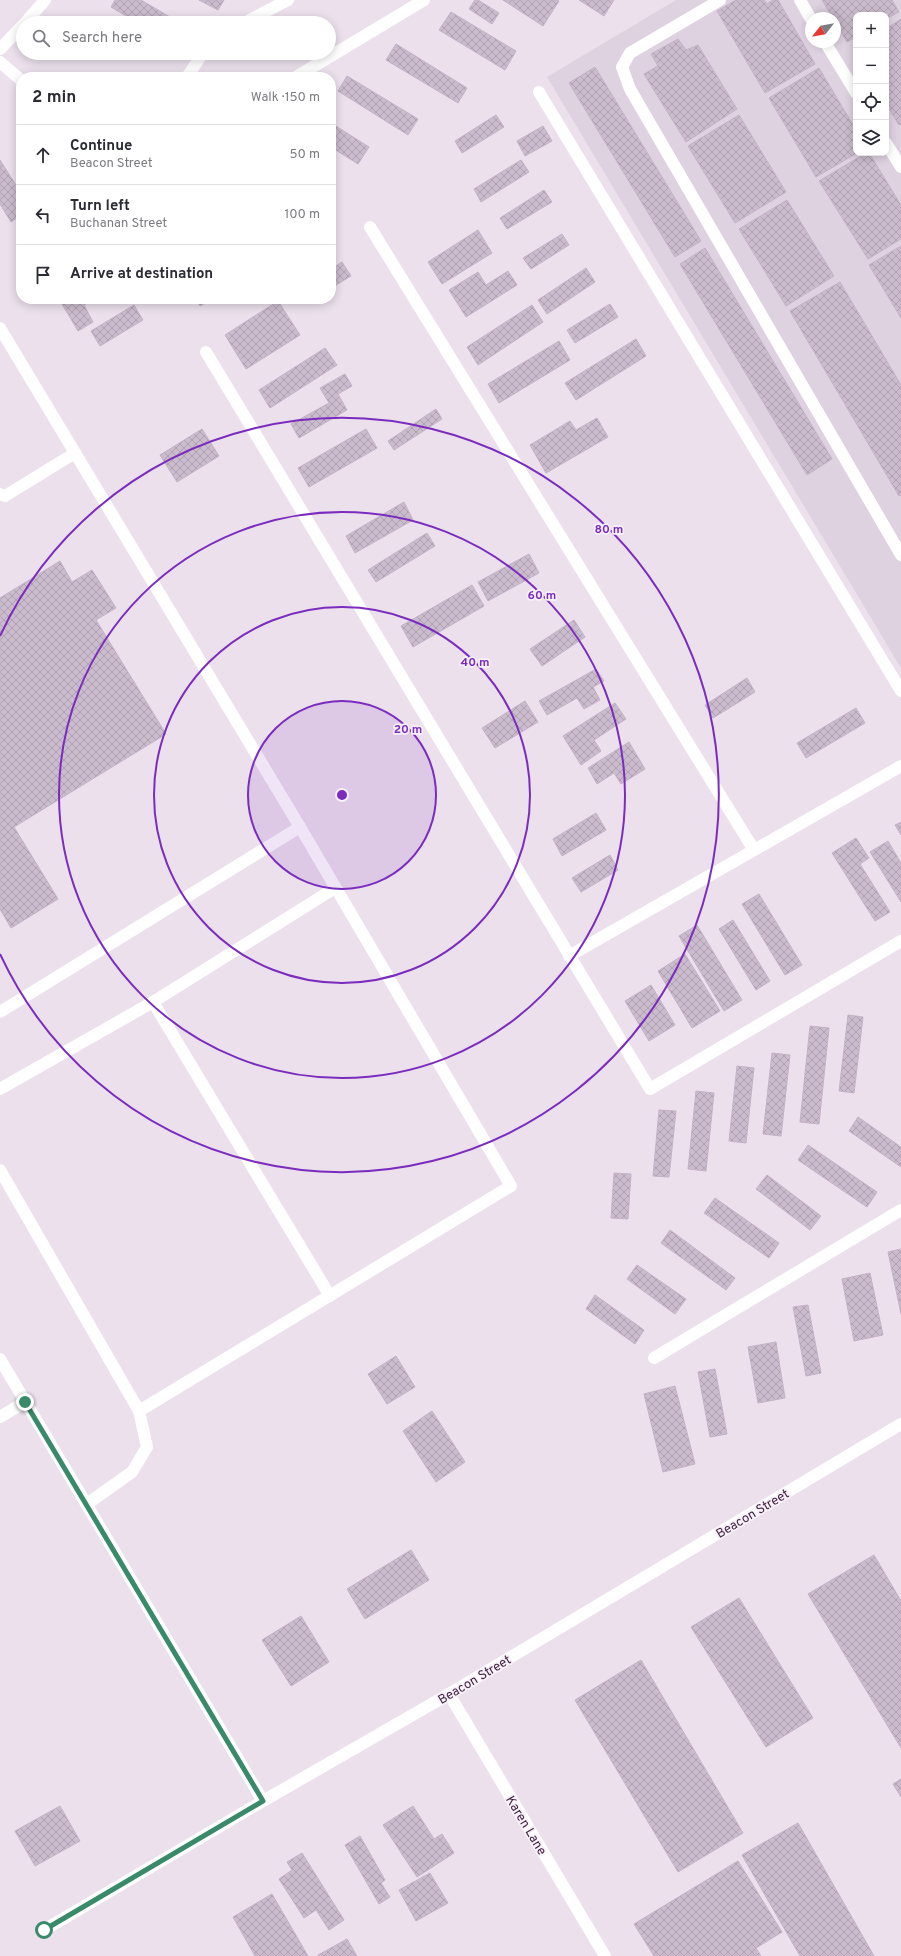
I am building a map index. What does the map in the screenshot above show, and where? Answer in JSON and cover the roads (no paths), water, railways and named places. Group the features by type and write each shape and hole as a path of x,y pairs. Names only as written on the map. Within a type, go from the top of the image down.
{"street":[{"path":"31,16 45,0"},
{"path":"257,16 288,0"},
{"path":"336,53 424,0"},
{"path":"720,0 630,53 622,67 630,89 900,550"},
{"path":"800,0 807,12"},
{"path":"0,49 16,32"},
{"path":"829,48 853,88"},
{"path":"190,72 198,60"},
{"path":"304,72 324,60"},
{"path":"0,62 16,76"},
{"path":"539,92 901,691"},
{"path":"889,148 901,167"},
{"path":"370,228 754,850"},
{"path":"0,328 300,827 511,1186 139,1411"},
{"path":"206,352 650,1089 901,941"},
{"path":"0,494 5,496 76,453"},
{"path":"569,956 901,766"},
{"path":"0,1012 300,827"},
{"path":"0,1089 153,1002 335,888"},
{"path":"153,1002 330,1296"},
{"path":"0,1170 139,1411 146,1447 132,1472 87,1504"},
{"path":"654,1358 901,1210"},
{"path":"0,1359 263,1801"},
{"path":"0,1417 25,1402"},
{"name":"Beacon Street","path":"44,1930 449,1694 901,1424"},
{"name":"Karen Lane","path":"449,1694 605,1956"}]}
